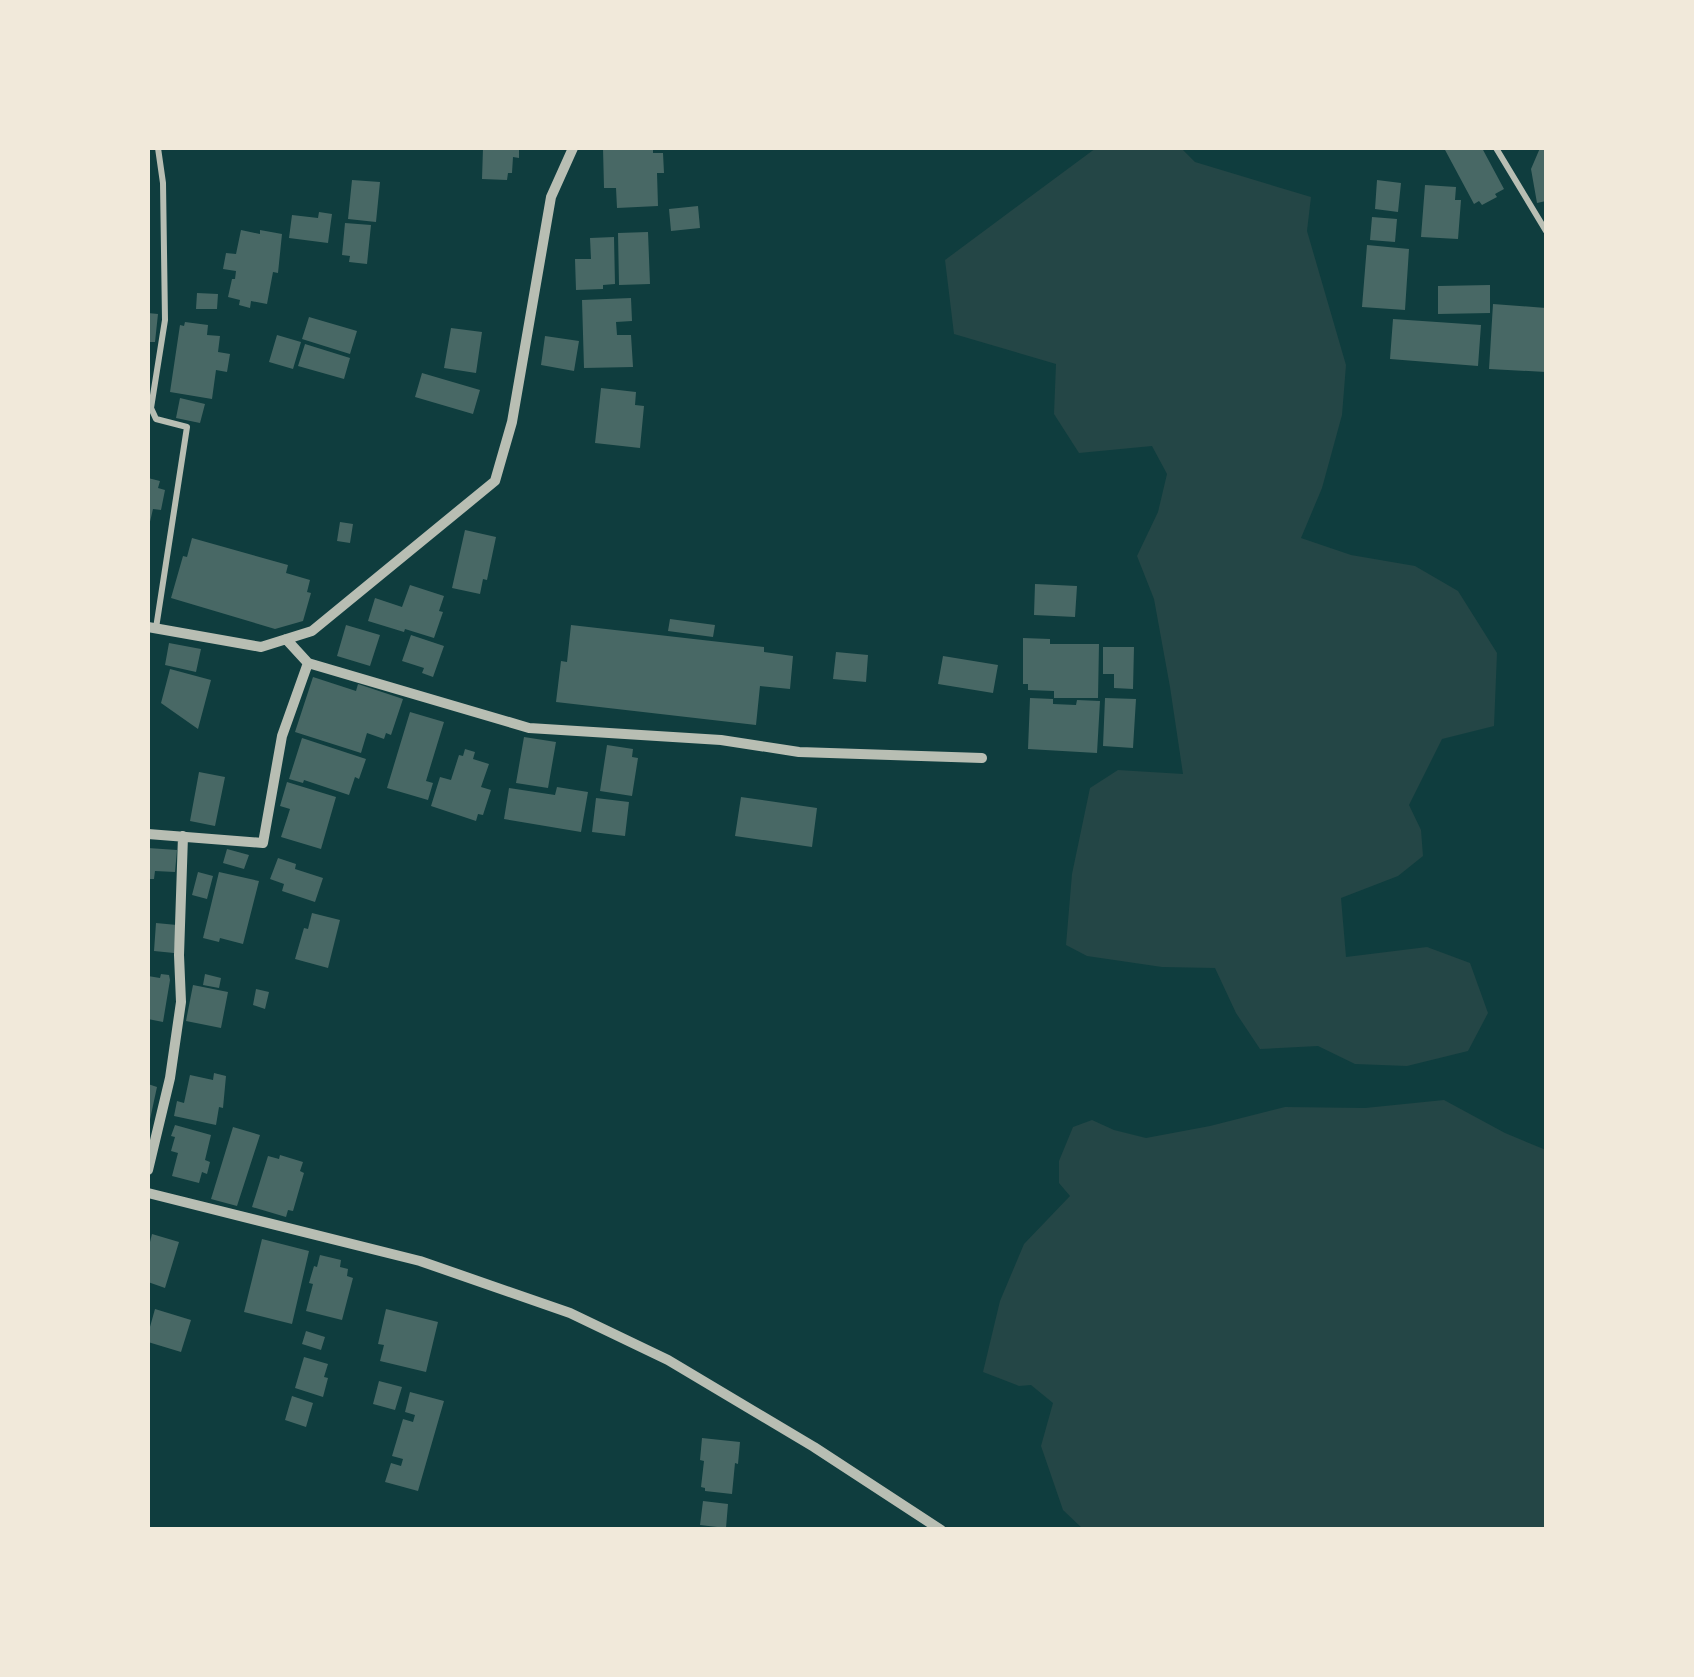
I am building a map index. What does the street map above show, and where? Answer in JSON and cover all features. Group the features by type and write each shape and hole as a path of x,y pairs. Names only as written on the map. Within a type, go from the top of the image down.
{"street":[{"path":"152,628 260,646 312,631 495,480 512,422 551,197 574,148"},
{"path":"286,638 308,663 529,728 721,740 800,752 982,758"},
{"path":"148,834 263,843 282,736 308,663"},
{"path":"148,1170 170,1078 181,1002 183,836"},
{"path":"148,1193 420,1262 570,1313 668,1360 814,1447 941,1530"}],"lane":[{"path":"152,628 187,427 156,419 152,408 166,320 163,183 158,148"},
{"path":"1496,148 1546,231"}],"shaded area":[{"path":"1096,148 1181,148 1195,162 1311,197 1307,231 1346,365 1342,415 1322,488 1301,538 1351,555 1415,566 1458,591 1497,653 1494,726 1442,739 1409,805 1421,830 1423,856 1398,876 1341,898 1346,957 1427,947 1470,963 1488,1013 1468,1051 1407,1066 1355,1064 1318,1046 1260,1049 1236,1013 1215,968 1162,967 1087,956 1066,945 1072,874 1090,788 1118,770 1183,774 1154,599 1137,556 1158,512 1167,474 1152,446 1079,453 1054,414 1056,364 954,334 945,260"},
{"path":"1444,1100 1546,1150 1546,1529 1083,1529 1063,1510 1041,1446 1053,1403 1031,1385 1019,1386 983,1372 1000,1301 1024,1244 1070,1196 1059,1183 1059,1161 1073,1127 1092,1120 1146,1138 1285,1107 1365,1108"}],"building":[{"path":"483,148 519,148 519,158 513,157 512,173 508,173 507,180 482,179"},
{"path":"603,148 653,148 653,153 663,153 664,173 657,173 658,206 617,208 616,188 604,188"},
{"path":"1444,148 1482,148 1504,189 1482,205 1479,201 1474,204"},
{"path":"1540,148 1546,148 1546,201 1537,203 1531,169"},
{"path":"352,180 380,182 376,222 348,219"},
{"path":"1377,180 1401,183 1398,212 1375,209"},
{"path":"1425,185 1456,187 1455,200 1461,200 1458,239 1421,237"},
{"path":"698,206 700,228 671,231 669,209"},
{"path":"319,212 332,214 328,243 289,238 292,215 318,218"},
{"path":"1372,217 1397,219 1395,242 1370,240"},
{"path":"345,223 371,225 367,264 349,262 350,256 342,255"},
{"path":"241,230 282,234 278,273 273,272 267,304 251,301 250,308 228,297 236,271 223,269 226,253 236,254"},
{"path":"648,232 650,284 619,285 618,233"},
{"path":"614,237 615,284 603,285 603,289 576,290 575,259 591,259 590,238"},
{"path":"1367,245 1409,249 1405,310 1362,307"},
{"path":"1490,285 1490,313 1438,314 1438,286"},
{"path":"197,293 218,294 217,309 196,309"},
{"path":"631,298 632,321 616,322 617,335 631,335 633,367 584,368 582,300"},
{"path":"1493,304 1546,308 1546,372 1489,369"},
{"path":"148,313 158,314 155,342 148,342"},
{"path":"309,317 357,331 350,354 302,339"},
{"path":"1393,319 1481,325 1478,366 1390,359"},
{"path":"180,325 208,325 207,335 220,336 218,352 230,354 227,372 216,370 212,399 170,392"},
{"path":"451,328 482,332 476,373 444,368"},
{"path":"277,335 301,342 293,369 269,362"},
{"path":"545,336 579,341 574,371 541,365"},
{"path":"305,344 350,358 344,379 298,366"},
{"path":"422,373 480,390 473,414 415,397"},
{"path":"601,388 636,392 635,405 644,406 640,448 595,443"},
{"path":"180,398 205,404 200,423 176,418"},
{"path":"148,478 160,481 158,488 165,490 161,510 153,509 149,526"},
{"path":"340,522 353,524 350,543 337,541"},
{"path":"465,530 496,537 480,594 452,588"},
{"path":"192,538 288,565 286,573 310,580 307,592 311,593 303,621 275,629 171,598"},
{"path":"1035,584 1077,586 1075,617 1034,615"},
{"path":"410,585 444,596 434,638 368,621 375,598 402,607"},
{"path":"670,619 715,625 713,637 668,631"},
{"path":"346,625 380,635 370,666 337,656"},
{"path":"571,625 764,647 764,652 793,656 790,689 760,686 756,725 556,702 561,661 567,662"},
{"path":"411,635 444,646 433,677 422,673 424,668 402,661"},
{"path":"1023,638 1050,639 1050,644 1099,644 1098,698 1054,698 1054,691 1028,690 1028,684 1023,684"},
{"path":"169,643 201,649 196,672 165,665"},
{"path":"1103,647 1134,647 1133,689 1114,688 1114,674 1103,674"},
{"path":"836,652 868,655 866,682 833,679"},
{"path":"943,656 998,665 993,693 938,684"},
{"path":"170,669 211,680 198,729 161,703"},
{"path":"313,677 356,691 358,684 403,699 391,735 386,733 384,739 367,733 361,753 295,732"},
{"path":"1030,698 1076,705 1077,700 1100,701 1097,753 1028,749"},
{"path":"1105,698 1136,699 1133,748 1103,746"},
{"path":"410,712 444,722 426,781 433,783 428,800 387,788"},
{"path":"524,737 556,742 548,788 516,783"},
{"path":"302,738 366,759 349,795 289,779"},
{"path":"607,745 633,749 632,757 638,758 632,796 600,791"},
{"path":"465,749 475,752 473,759 489,764 481,787 491,790 483,815 478,814 476,821 431,806 440,777 451,780"},
{"path":"199,772 225,777 215,826 190,821"},
{"path":"287,782 336,797 321,849 281,837 290,809 280,806"},
{"path":"557,787 588,792 581,832 504,819 509,788 555,795"},
{"path":"741,797 817,808 812,847 735,836"},
{"path":"596,798 629,802 625,836 592,832"},
{"path":"148,848 177,850 175,872 155,871 154,879 148,879"},
{"path":"227,849 249,855 244,869 223,863"},
{"path":"278,858 296,864 295,869 323,878 315,902 282,891 284,884 270,879"},
{"path":"198,872 213,876 207,899 192,895"},
{"path":"219,872 259,881 243,944 203,938"},
{"path":"312,913 340,920 328,968 295,959"},
{"path":"156,923 177,925 174,953 154,951"},
{"path":"161,974 169,975 170,980 163,1022 148,1019 148,976 160,978"},
{"path":"205,974 221,978 219,988 203,985"},
{"path":"193,985 228,992 221,1028 186,1021"},
{"path":"256,989 269,992 265,1009 253,1005"},
{"path":"214,1073 226,1076 223,1108 219,1107 216,1125 174,1116 177,1101 184,1103 190,1075 213,1080"},
{"path":"148,1084 157,1087 149,1124 148,1123"},
{"path":"175,1125 211,1135 205,1160 210,1162 207,1174 202,1172 199,1183 172,1176 178,1153 171,1151"},
{"path":"233,1127 260,1135 237,1206 211,1199"},
{"path":"280,1155 303,1162 300,1171 304,1173 293,1211 288,1210 286,1217 252,1207 268,1156 279,1159"},
{"path":"152,1234 179,1242 165,1288 148,1282"},
{"path":"262,1239 309,1251 292,1324 244,1312"},
{"path":"320,1255 341,1260 340,1267 348,1269 347,1276 353,1278 342,1320 306,1311 313,1284 309,1283"},
{"path":"155,1309 191,1320 181,1352 148,1342"},
{"path":"386,1309 438,1322 426,1372 380,1361 384,1345 378,1344"},
{"path":"306,1331 325,1337 321,1350 302,1344"},
{"path":"304,1357 328,1364 323,1397 295,1388"},
{"path":"379,1381 402,1387 395,1410 373,1404"},
{"path":"410,1392 444,1401 418,1491 385,1482 391,1463 401,1466 403,1459 392,1456 403,1419 413,1422 415,1415 405,1412"},
{"path":"292,1396 313,1403 306,1427 285,1420"},
{"path":"702,1438 740,1442 732,1494 705,1491 701,1487"},
{"path":"703,1501 728,1504 726,1528 700,1525"}]}
